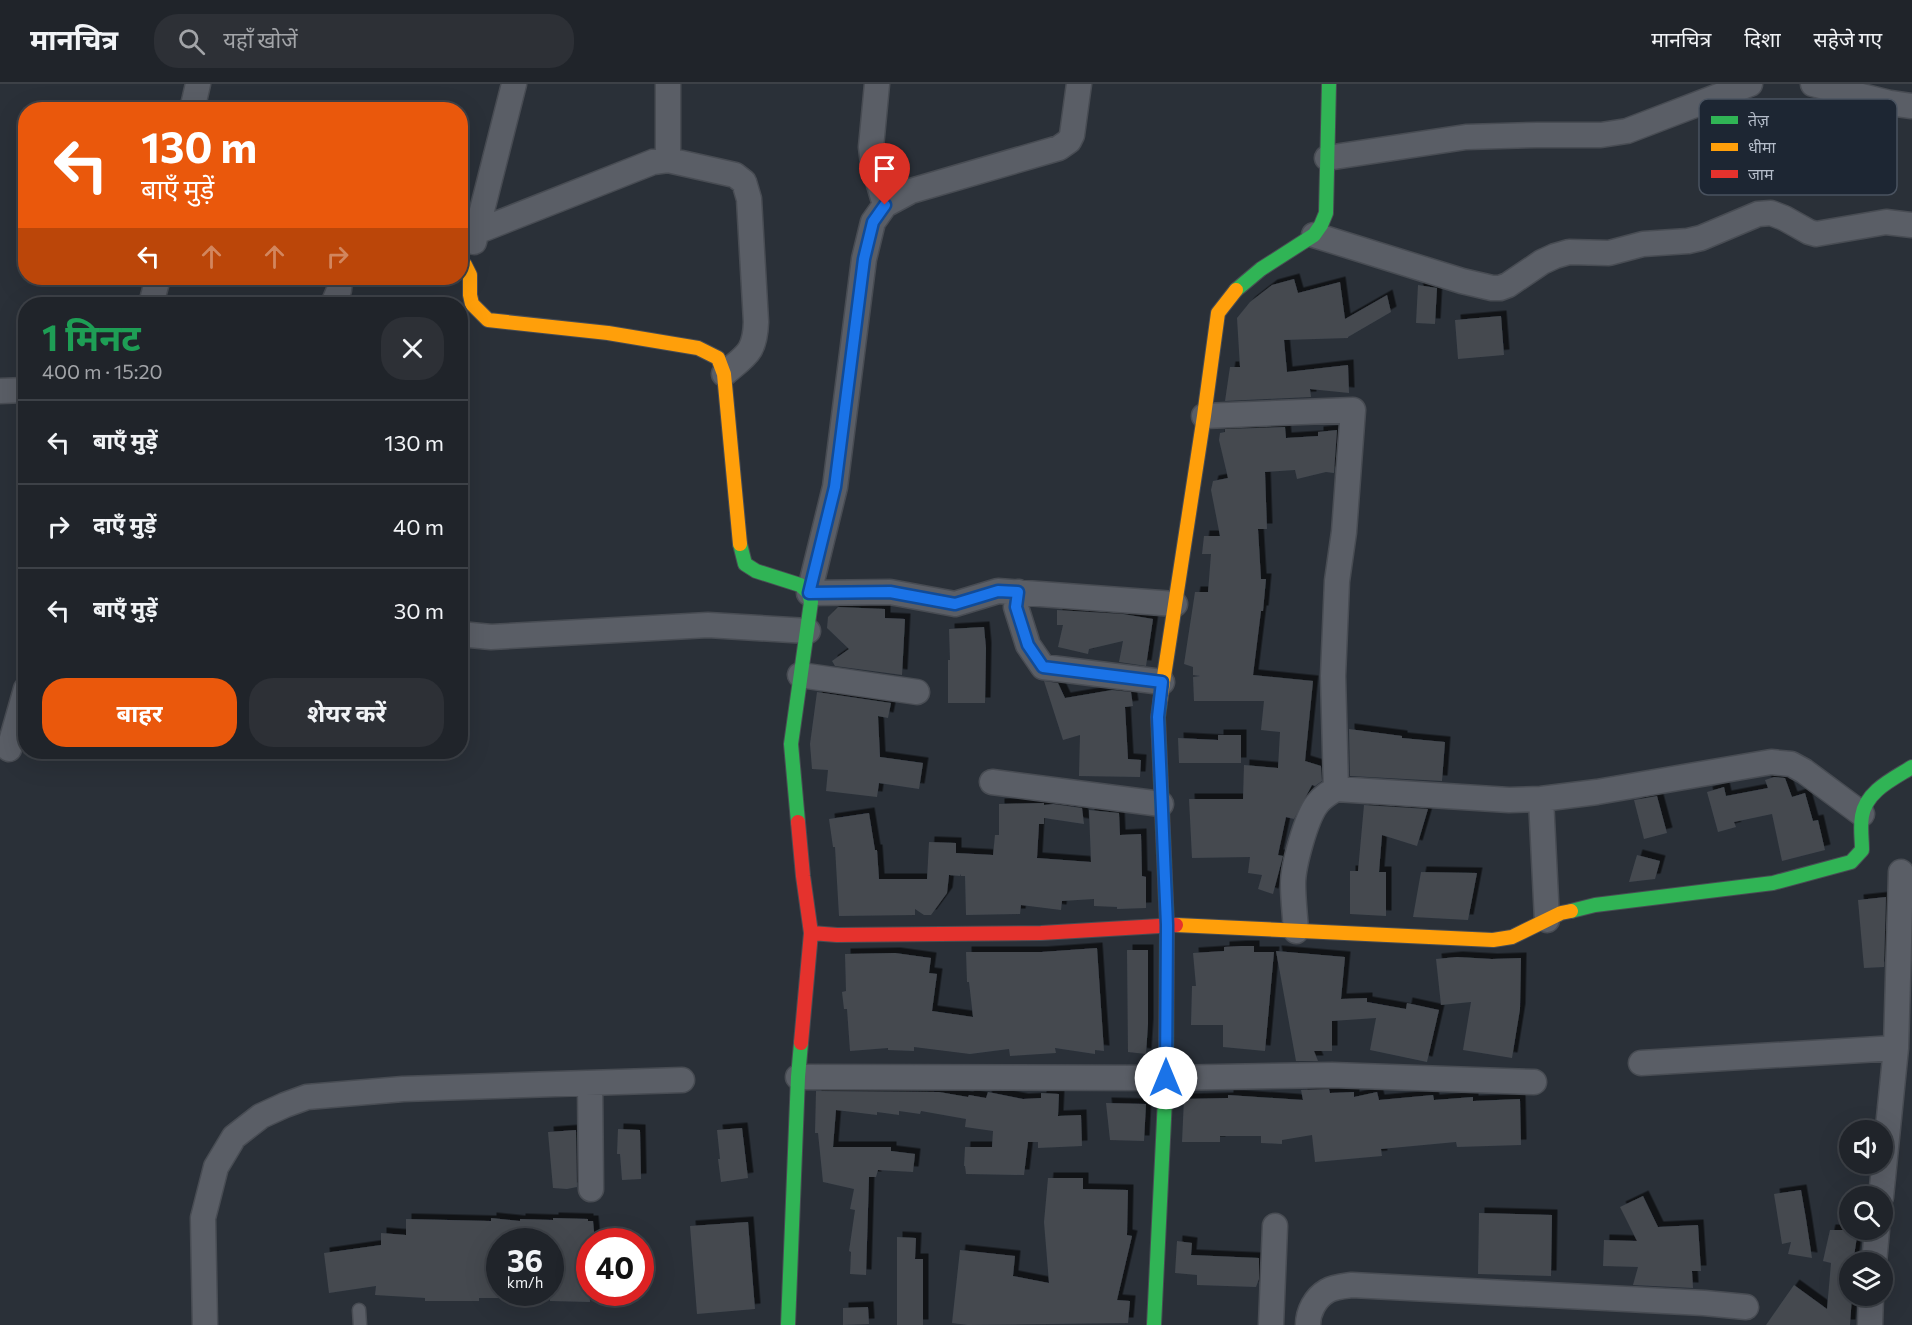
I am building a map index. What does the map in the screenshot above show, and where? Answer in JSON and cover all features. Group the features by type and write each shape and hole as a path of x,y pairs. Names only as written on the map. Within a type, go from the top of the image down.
{"street":[{"path":"194,102 198,84"},
{"path":"468,253 476,232 514,84"},
{"path":"668,84 668,160"},
{"path":"877,84 871,147 873,164 885,205"},
{"path":"788,1325 798,1077 811,933 803,876 792,744 808,631 811,602 809,593 835,487 864,259 873,222 885,205 910,191 1059,148 1069,141 1072,135 1079,84"},
{"path":"1154,1325 1166,1078 1167,925 1158,717 1162,682 1218,313 1226,299 1239,285 1314,236 1322,225 1326,213 1329,84"},
{"path":"1711,99 1750,84"},
{"path":"1813,84 1874,99"},
{"path":"1327,158 1466,137 1601,135 1627,131 1699,103"},
{"path":"1897,104 1912,106"},
{"path":"476,232 652,162 668,160 735,175 744,182 749,199 756,322 755,340 749,352 724,374"},
{"path":"1314,236 1462,281 1500,288 1542,262 1562,254 1569,252 1609,253 1643,244 1688,241 1701,238 1758,214 1771,213 1816,234 1886,222 1912,225"},
{"path":"468,271 471,277 470,300 477,311 488,320 608,333 698,348 718,358 724,374 741,552 745,564 756,571 800,585 809,593 890,592 955,604 998,591 1174,604"},
{"path":"0,391 18,390"},
{"path":"1204,416 1353,410 1344,532 1337,581 1333,676 1336,789"},
{"path":"1018,592 1016,607 1028,645 1043,667 1162,682"},
{"path":"468,635 491,637 708,625 808,631"},
{"path":"800,675 917,692"},
{"path":"9,749 18,717"},
{"path":"1296,931 1293,883 1300,850 1314,809 1326,795 1336,789 1509,800 1541,799 1597,792 1771,762 1791,764 1804,771 1862,814"},
{"path":"811,933 1041,933 1167,925 1493,940 1512,937 1561,913 1595,905 1773,883 1843,865 1856,859 1862,850 1862,814 1868,799 1912,767"},
{"path":"992,782 1161,804"},
{"path":"1541,799 1547,920"},
{"path":"1882,1186 1896,1048 1901,872"},
{"path":"1641,1063 1896,1048"},
{"path":"798,1077 1166,1078 1332,1075 1534,1082"},
{"path":"205,1325 203,1218 216,1167 234,1137 261,1116 307,1097 403,1089 682,1080"},
{"path":"590,1083 591,1189"},
{"path":"1271,1325 1275,1226"},
{"path":"1308,1325 1308,1314 1328,1290 1352,1285 1746,1307"},
{"path":"1870,1325 1871,1306"}],"lane":[{"path":"359,1310 360,1325"}],"building":[{"path":"1294,279 1298,293 1340,282 1345,319 1387,295 1391,312 1348,338 1284,340 1287,372 1348,365 1349,393 1310,389 1311,397 1225,401 1230,367 1240,367 1237,318 1250,302 1272,285"},
{"path":"1418,285 1437,288 1435,324 1416,323"},
{"path":"1501,316 1504,355 1458,359 1455,320"},
{"path":"1285,427 1286,438 1318,436 1318,432 1337,430 1334,473 1326,472 1297,479 1295,470 1265,472 1267,529 1258,529 1261,579 1266,579 1253,675 1313,681 1305,761 1321,766 1322,781 1315,786 1312,785 1294,819 1286,817 1278,855 1283,856 1273,894 1258,889 1262,875 1248,873 1250,857 1192,858 1189,799 1243,799 1244,765 1278,768 1280,732 1261,730 1264,701 1194,701 1193,677 1200,676 1193,675 1193,667 1184,664 1195,592 1208,592 1211,554 1202,554 1204,536 1220,536 1211,490 1213,481 1228,478 1219,440 1220,433 1225,432 1225,429"},
{"path":"838,607 885,609 885,618 905,619 902,675 835,666 832,661 849,649 827,628 828,617"},
{"path":"1057,610 1123,614 1153,619 1146,666 1119,662 1123,641 1089,649 1088,654 1058,647 1063,625 1057,625"},
{"path":"984,627 985,703 948,703 949,629"},
{"path":"1044,681 1058,683 1065,698 1112,690 1131,692 1133,706 1125,707 1128,759 1141,760 1140,777 1079,776 1080,735 1063,740"},
{"path":"817,692 891,703 888,718 878,716 880,757 923,763 919,789 879,783 877,797 826,791 828,770 812,769 810,744"},
{"path":"1349,729 1402,736 1402,738 1445,742 1442,781 1350,776"},
{"path":"1218,735 1241,735 1241,763 1179,763 1178,738 1218,740"},
{"path":"1774,777 1785,778 1792,797 1805,793 1813,821 1818,820 1825,850 1782,861 1772,814 1734,822 1736,827 1718,832 1707,792 1724,787 1726,796 1768,788 1765,780"},
{"path":"1657,796 1667,833 1644,839 1634,800"},
{"path":"1044,803 1044,805 1082,808 1084,824 1044,818 1044,824 1039,824 1037,858 1091,862 1089,810 1119,813 1120,835 1141,834 1142,876 1146,877 1146,908 1117,909 1117,907 1094,906 1094,899 1062,901 1061,910 1021,905 1020,914 966,915 965,876 961,874 960,876 949,875 947,893 931,915 924,915 915,909 915,915 839,916 835,847 833,847 829,819 869,813 875,850 877,850 879,879 927,879 929,842 956,843 956,853 993,855 995,835 999,835 999,804"},
{"path":"1364,805 1428,809 1417,846 1382,835 1379,872 1386,872 1386,916 1350,914 1350,871 1358,871"},
{"path":"1637,855 1660,861 1655,879 1629,882"},
{"path":"1421,872 1477,873 1468,920 1413,917"},
{"path":"1886,897 1884,967 1864,968 1858,900"},
{"path":"1254,946 1254,952 1274,952 1265,1051 1223,1047 1223,1025 1191,1025 1192,986 1196,986 1193,953 1224,951 1224,947"},
{"path":"1097,948 1104,1051 1095,1050 1095,1054 1055,1048 1056,1053 1010,1056 1009,1049 970,1054 914,1047 914,1051 888,1050 888,1048 850,1051 847,1009 844,1009 842,992 846,991 845,954 895,953 931,958 929,973 937,974 932,1011 973,1017 969,982 967,982 966,952 1041,952"},
{"path":"1127,950 1148,950 1146,1054 1128,1052"},
{"path":"1276,951 1345,957 1341,999 1367,998 1367,1002 1406,1009 1407,1003 1439,1010 1427,1062 1370,1050 1376,1018 1332,1021 1332,1051 1314,1051 1318,1061 1296,1061"},
{"path":"1521,958 1520,1009 1512,1058 1463,1050 1471,1002 1441,1005 1436,959"},
{"path":"1329,1089 1330,1093 1354,1092 1354,1097 1377,1092 1379,1100 1433,1095 1434,1100 1473,1097 1473,1101 1520,1099 1521,1145 1457,1147 1456,1142 1381,1149 1382,1156 1315,1162 1312,1135 1282,1140 1282,1144 1261,1143 1261,1136 1220,1136 1220,1142 1182,1142 1184,1099 1228,1098 1228,1095 1303,1100 1301,1090"},
{"path":"816,1091 939,1092 986,1098 988,1092 1023,1099 1041,1098 1041,1093 1059,1094 1058,1116 1081,1115 1082,1146 1038,1148 1038,1142 1028,1142 1024,1175 966,1174 965,1147 992,1147 993,1131 965,1127 966,1119 921,1111 920,1114 899,1111 899,1115 877,1112 877,1115 836,1110 833,1147 891,1147 891,1151 915,1154 913,1172 878,1170 876,1177 869,1177 866,1275 850,1274 851,1252 849,1251 855,1210 850,1209 854,1189 823,1182 818,1133 815,1133"},
{"path":"1106,1103 1146,1104 1144,1141 1110,1140"},
{"path":"742,1128 748,1178 721,1182 717,1130"},
{"path":"618,1129 640,1130 641,1179 622,1180 620,1154 617,1154"},
{"path":"576,1130 577,1187 553,1188 548,1132"},
{"path":"1048,1178 1083,1178 1083,1189 1128,1190 1127,1235 1132,1236 1117,1300 1130,1301 1128,1323 968,1325 952,1323 960,1250 1015,1256 1013,1276 1049,1283 1044,1222"},
{"path":"1801,1190 1812,1258 1788,1254 1791,1242 1782,1244 1774,1194"},
{"path":"1643,1196 1658,1227 1698,1225 1701,1271 1692,1271 1693,1288 1633,1285 1638,1267 1603,1266 1604,1240 1637,1241 1620,1207"},
{"path":"1479,1213 1552,1215 1551,1276 1478,1274"},
{"path":"491,1218 520,1221 520,1219 553,1220 553,1218 593,1221 594,1228 576,1228 576,1302 564,1301 564,1228 486,1228 486,1298 479,1298 479,1301 425,1301 425,1298 375,1295 376,1286 329,1293 324,1253 381,1245 381,1233 406,1235 406,1219 491,1221"},
{"path":"748,1222 755,1309 697,1314 690,1226"},
{"path":"1830,1230 1839,1230 1839,1240 1856,1240 1855,1252 1839,1252 1839,1306 1851,1306 1850,1325 1766,1325 1794,1285 1827,1309 1831,1263 1823,1261"},
{"path":"897,1237 916,1238 915,1259 923,1259 923,1325 897,1325"},
{"path":"1177,1241 1192,1243 1191,1255 1259,1258 1259,1279 1256,1287 1197,1285 1197,1275 1175,1273"},
{"path":"868,1307 869,1324 843,1325 843,1308"}],"traffic: fast":[{"path":"1236,290 1261,269 1314,235 1321,225 1326,213 1329,84"},
{"path":"740,544 745,564 756,571 800,585 809,593 811,602 791,744 798,822"},
{"path":"1154,1325 1166,1078 1167,925 1158,717 1160,702"},
{"path":"1571,911 1595,905 1773,883 1851,862 1862,850 1861,820 1869,799 1889,781 1912,767"},
{"path":"788,1325 801,1043"}],"traffic: slow":[{"path":"468,271 472,304 488,320 608,333 698,348 718,358 724,374 740,544"},
{"path":"1160,702 1218,313 1236,290"},
{"path":"1176,925 1493,940 1512,937 1561,913 1571,911"}],"traffic: jam":[{"path":"798,822 811,933 801,1043"},
{"path":"811,933 837,935 1041,933 1176,925"}],"route":[{"path":"885,205 873,222 864,259 835,487 809,593 890,592 955,604 998,591 1018,592 1016,607 1028,645 1043,667 1162,682 1158,743 1167,925 1166,1078"}]}
